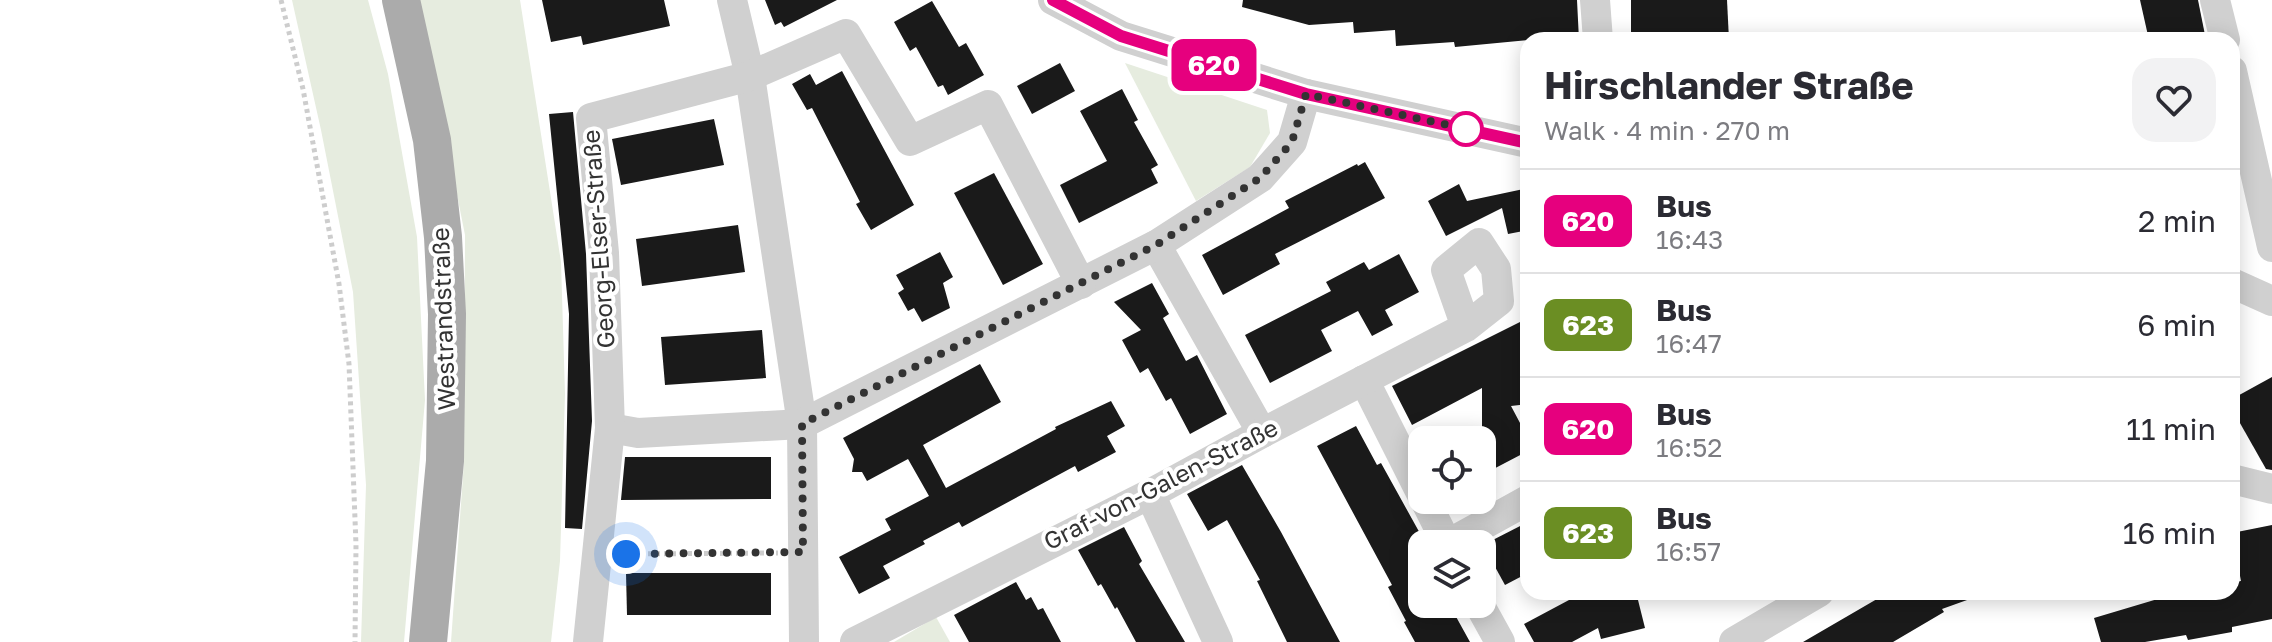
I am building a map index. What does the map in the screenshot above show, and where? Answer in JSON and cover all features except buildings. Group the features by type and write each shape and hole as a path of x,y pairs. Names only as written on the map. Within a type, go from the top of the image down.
{"main road":[{"name":"Westrandstraße","path":"401,0 432,140 443,237 447,314 446,451 428,642"}],"street":[{"path":"732,0 750,76 802,424 804,642"},
{"path":"1053,0 1121,36 1306,94 1520,141"},
{"path":"1595,0 1597,32"},
{"path":"2215,0 2223,32"},
{"path":"750,76 846,34 910,141 988,105 1081,284"},
{"name":"Georg-Elser-Straße","path":"610,428 604,253 591,118 750,76"},
{"path":"588,642 610,428 638,433 802,424 1156,245 1260,178 1292,142 1306,94"},
{"path":"2240,106 2272,247"},
{"path":"1156,245 1262,433"},
{"path":"2240,287 2272,301"},
{"name":"Graf-von-Galen-Straße","path":"855,642 1150,494 1466,327"},
{"path":"1364,380 1408,467"},
{"path":"2240,481 2272,489"},
{"path":"1150,494 1218,642"},
{"path":"1473,530 1520,504"},
{"path":"1734,642 1805,600"},
{"path":"1487,618 1500,642"}],"path":[{"path":"281,0 303,89 339,284 349,364 356,545 355,642"},
{"path":"597,554 803,552"}],"shaded area":[{"path":"292,0 368,0 388,74 417,237 425,400 404,642 361,642 366,485 353,292"},
{"path":"412,0 520,0 561,262 565,394 560,561 551,642 451,642 464,462 465,235 430,59"},
{"path":"1125,63 1267,110 1270,133 1250,167 1196,201"},
{"path":"936,617 950,642 894,642"}],"bus line":[{"name":"620","path":"1053,0 1121,36 1306,94 1520,141"}],"route":[{"path":"626,554 803,552 802,424 1156,245 1260,178 1292,142 1306,94 1466,129"}]}
